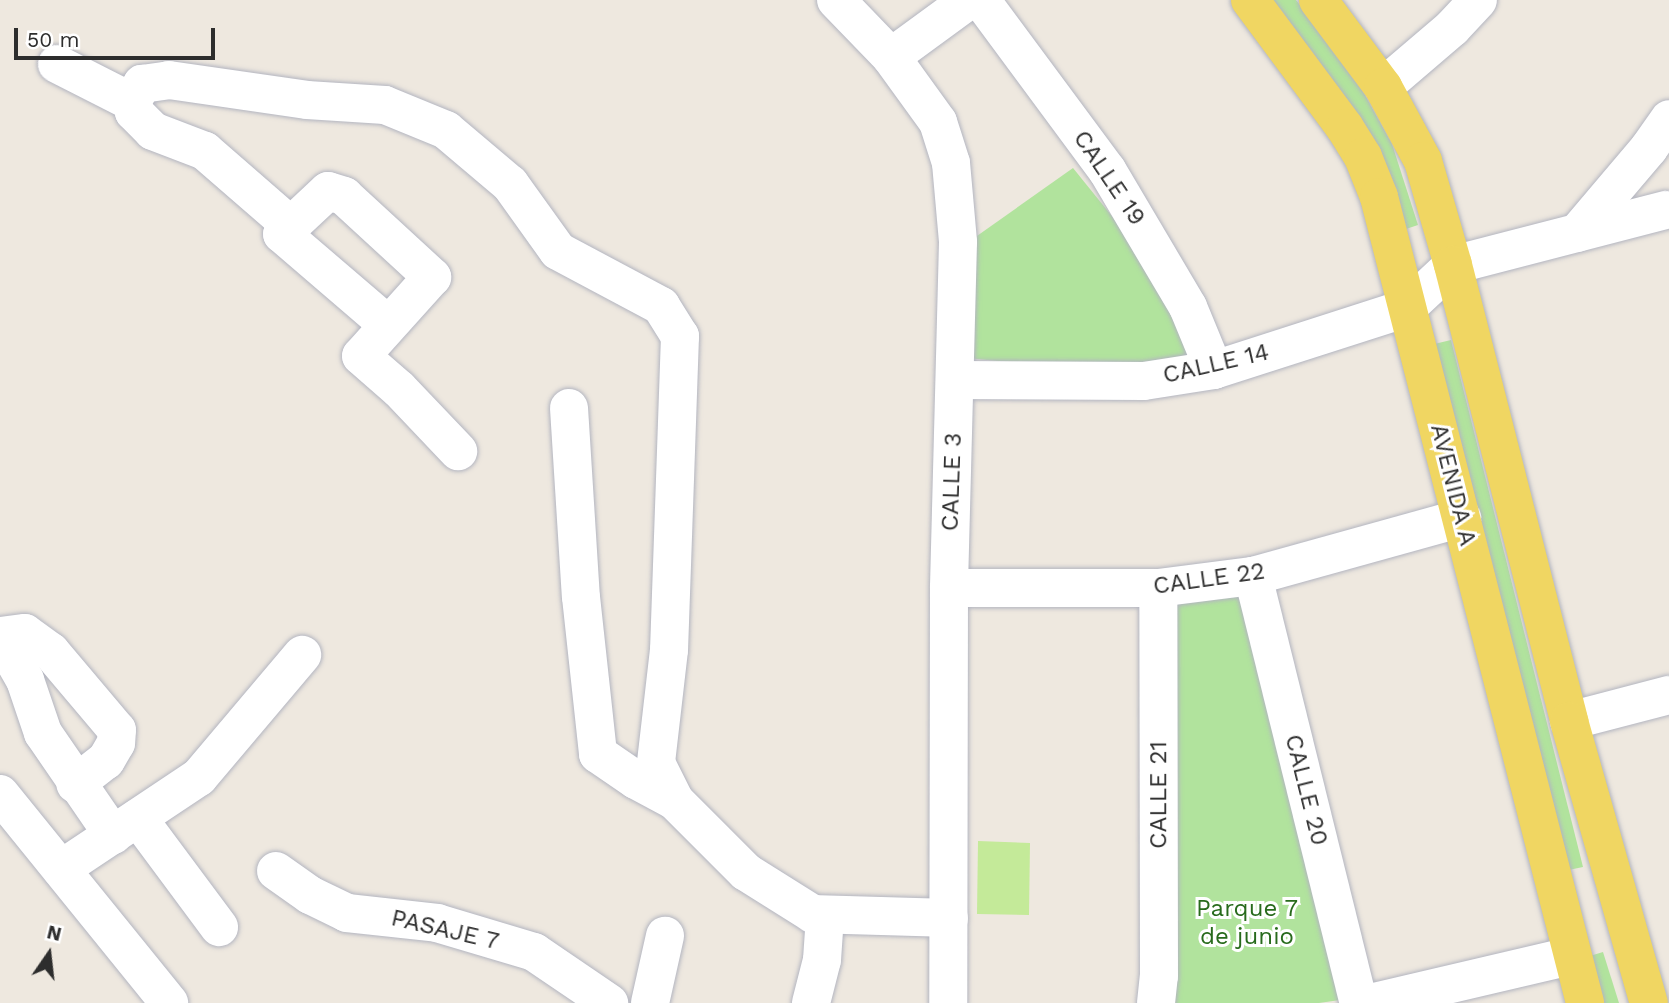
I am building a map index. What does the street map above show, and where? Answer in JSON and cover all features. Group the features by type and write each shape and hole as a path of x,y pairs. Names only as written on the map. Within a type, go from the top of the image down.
{"main road":[{"name":"AVENIDA A","path":"1250,0 1322,94 1363,157 1379,197 1585,1003"},
{"path":"1318,0 1383,87 1423,160 1453,265 1569,720 1648,1003"},
{"path":"1567,939 1619,905"}],"street":[{"name":"CALLE 3","path":"836,0 891,57 938,122 951,163 958,242 949,588 948,1003"},
{"path":"891,57 970,0"},
{"name":"CALLE 19","path":"981,0 1107,170 1188,307 1214,370"},
{"path":"1383,87 1452,28 1478,0"},
{"path":"57,64 132,102"},
{"path":"290,225 205,151 153,131 134,112 132,102 142,84 169,79 307,100 385,105 446,130 510,184 558,251 661,306 680,336 669,650 656,763 675,801"},
{"path":"1453,265 1577,233 1667,217 1659,133"},
{"path":"1577,233 1659,133"},
{"path":"387,324 282,234 328,191 336,192 432,277 361,356 399,389 458,451"},
{"name":"CALLE 14","path":"955,380 1144,381 1214,370 1407,308 1453,265"},
{"path":"569,408 580,597 598,754 636,780 675,801 746,872 813,914 949,918"},
{"name":"CALLE 22","path":"949,588 1158,588 1253,576 1462,518"},
{"name":"CALLE 20","path":"1253,576 1359,1003"},
{"name":"CALLE 21","path":"1156,1003 1160,976 1158,588"},
{"path":"75,784 106,760 116,743 117,730 51,652 25,633 0,636 25,680 43,733 75,784 125,826 219,927"},
{"path":"61,869 199,777 302,655"},
{"path":"1569,720 1669,695"},
{"path":"0,794 169,1003"},
{"name":"PASAJE 7","path":"276,871 310,895 347,913 436,923 534,952 609,1003"},
{"path":"811,1003 822,960 825,916"},
{"path":"650,1003 665,936"},
{"path":"1370,1003 1567,939"}],"green space":[{"path":"1262,0 1296,0 1355,77 1392,144 1418,225 1397,232"},
{"path":"1073,168 1128,236 1195,357 1075,368 966,358 967,243"},
{"path":"1451,340 1583,867 1559,872 1426,346"},
{"name":"Parque 7 de junio","path":"1247,591 1347,999 1319,1003 1168,1003 1168,600"},
{"path":"978,841 1030,843 1029,915 977,914"},
{"path":"1603,952 1619,1003 1595,1003 1580,959"}]}
